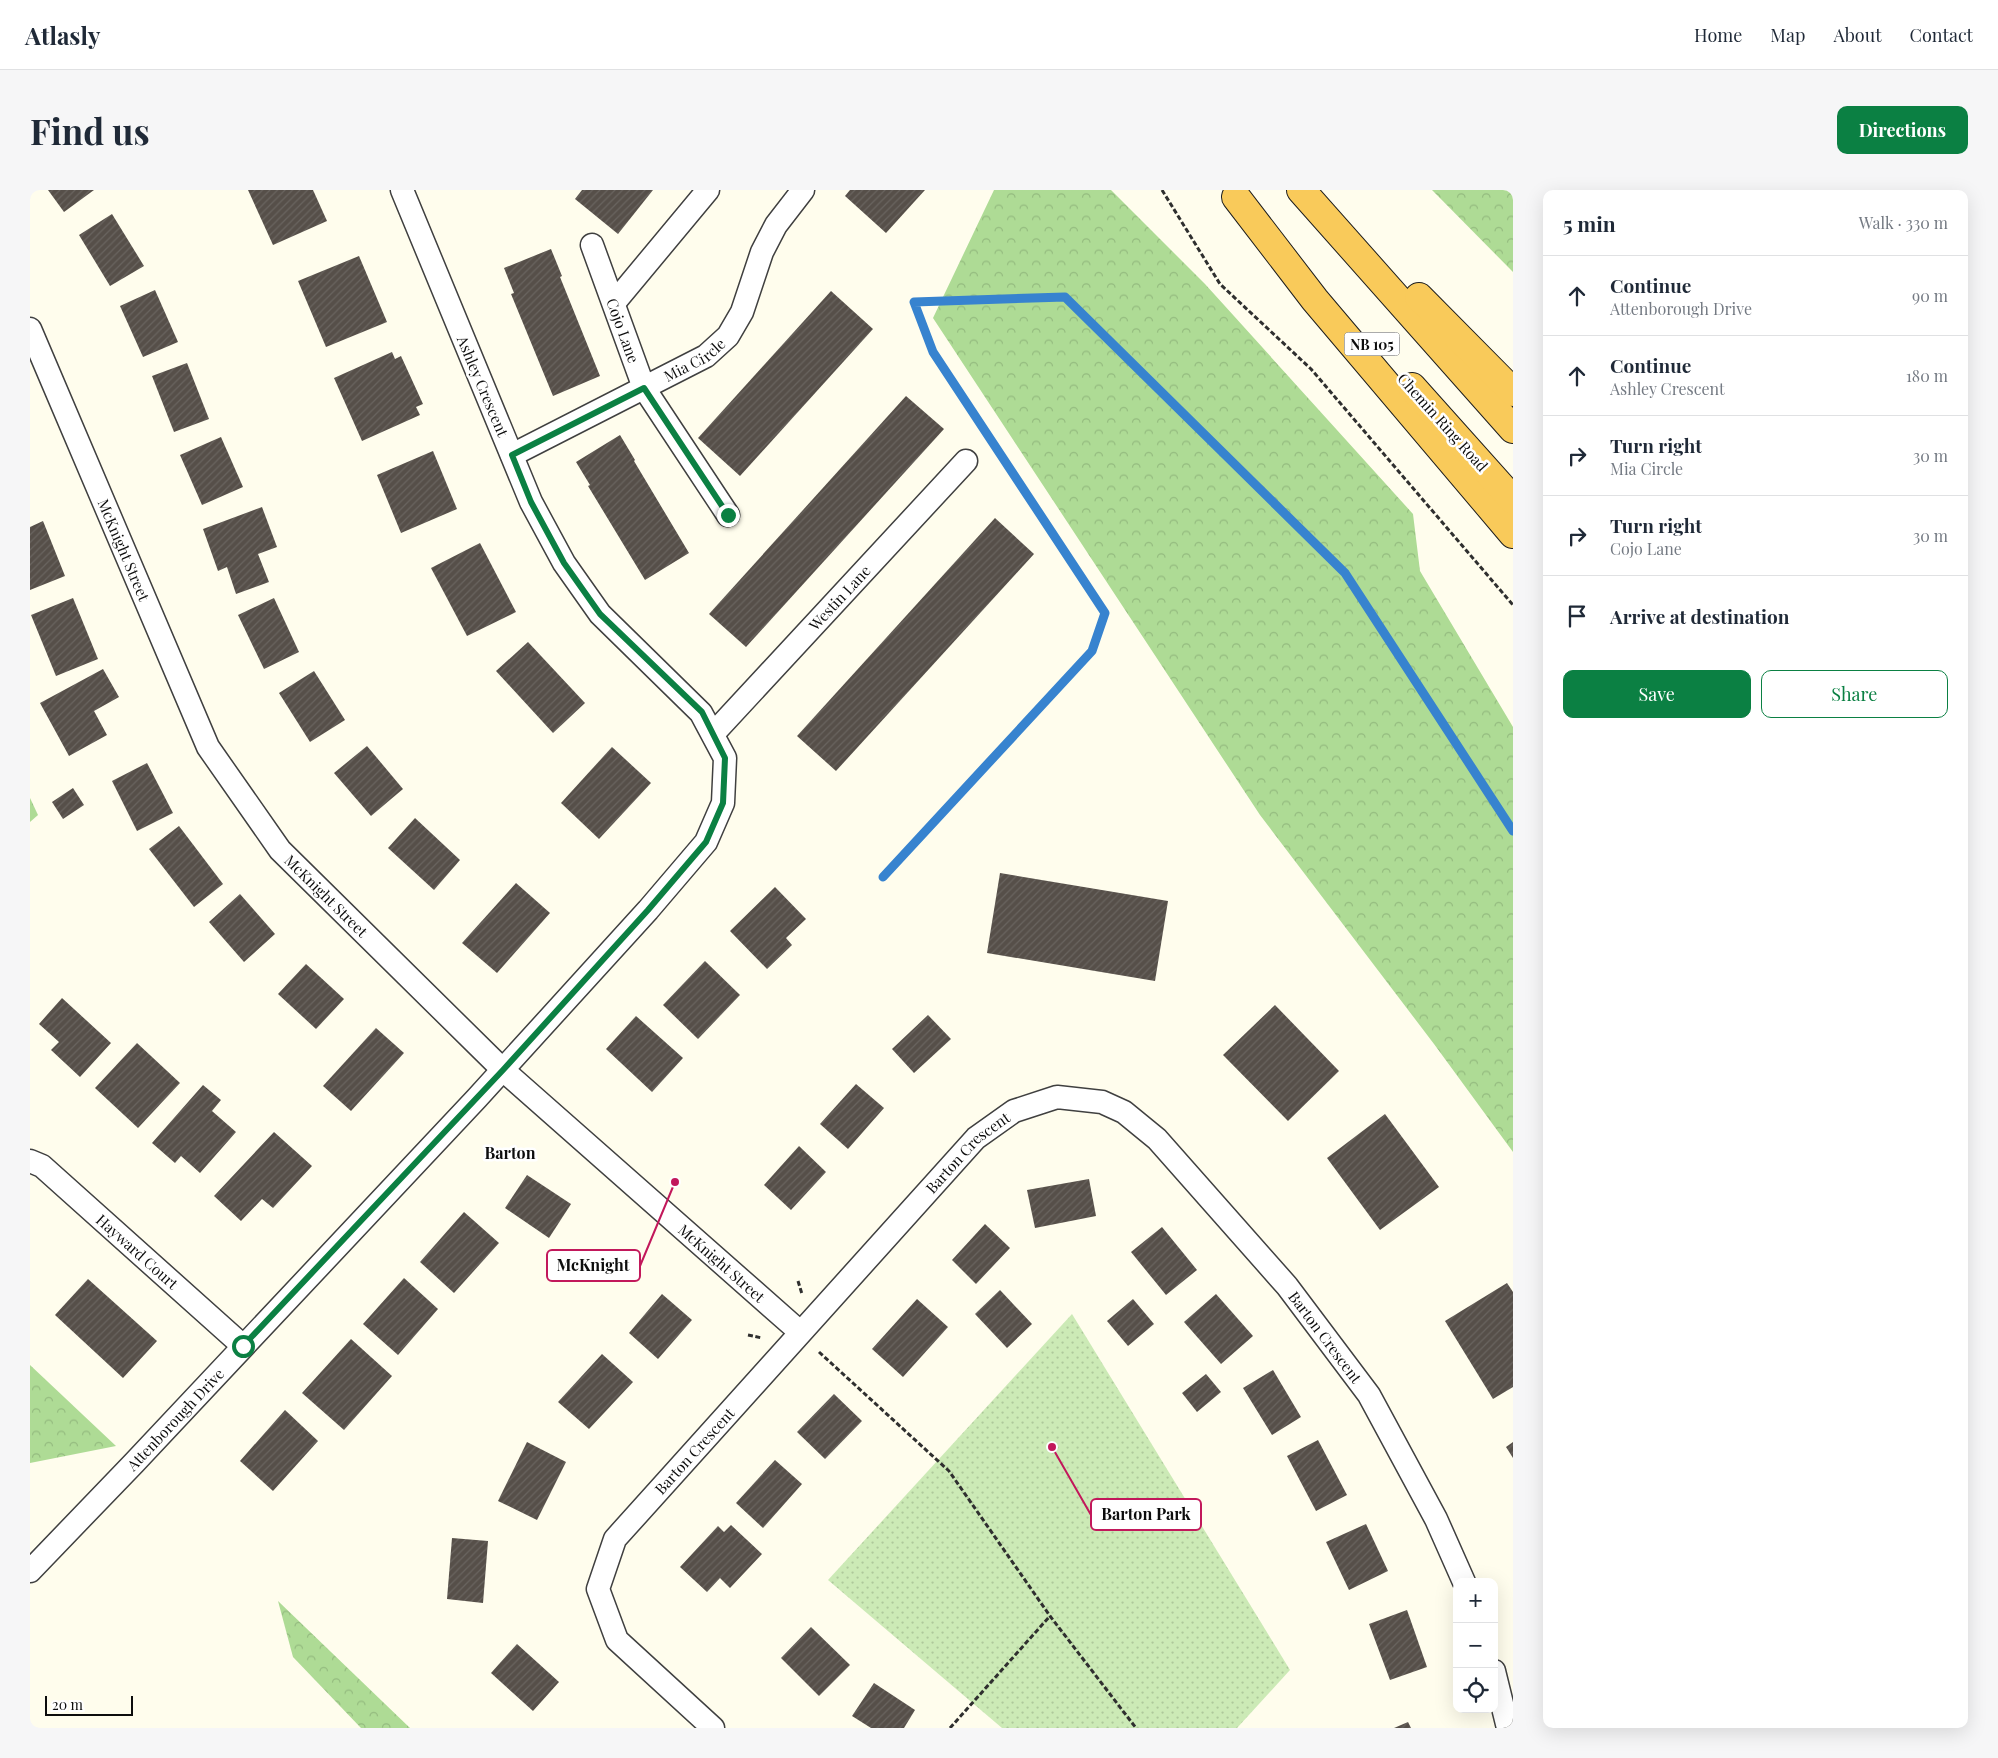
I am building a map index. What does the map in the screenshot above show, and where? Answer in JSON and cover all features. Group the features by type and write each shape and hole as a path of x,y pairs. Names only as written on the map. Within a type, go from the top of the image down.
{"highway":[{"name":"NB 105","path":"1300,190 1513,429"},
{"path":"1233,193 1315,300 1513,534"},
{"name":"Chemin Ring Road","path":"1233,193 1456,435 1513,500"},
{"path":"1320,211 1403,281 1513,392"}],"street":[{"name":"Ashley Crescent","path":"402,190 531,502 564,563 600,614 702,712 725,758 723,803 706,842 648,910 503,1070"},
{"path":"614,303 708,190"},
{"name":"Mia Circle","path":"512,455 706,356 728,336 742,312 762,252 776,226 803,190"},
{"name":"Cojo Lane","path":"592,244 644,388 728,515"},
{"name":"McKnight Street","path":"30,329 208,747 280,850 503,1070 800,1332"},
{"name":"Westin Lane","path":"712,734 966,461"},
{"name":"Attenborough Drive","path":"30,1571 503,1070"},
{"name":"Barton Crescent","path":"713,1728 617,1640 598,1589 615,1539 976,1138 1014,1111 1057,1097 1102,1102 1124,1112 1156,1139 1288,1286 1369,1395 1436,1519 1462,1578"},
{"name":"Hayward Court","path":"30,1161 42,1166 243,1346"},
{"path":"1498,1687 1508,1728"}],"path":[{"path":"1162,190 1220,284 1311,369 1513,605"},
{"path":"816,1350 949,1472 1050,1616 1136,1728"},
{"path":"950,1728 1050,1616"}],"green space":[{"path":"994,190 1111,190 1205,284 1413,514 1420,571 1513,727 1513,1152 1434,1044 1260,815 933,318"},
{"path":"1432,190 1513,190 1513,272"},
{"path":"30,798 38,815 30,822"},
{"path":"1072,1314 1290,1670 1237,1728 1002,1728 828,1580"},
{"path":"30,1365 116,1446 30,1463"},
{"path":"278,1601 410,1728 361,1728 293,1657"}],"building":[{"path":"48,190 94,190 64,212"},
{"path":"248,190 313,190 327,221 273,245"},
{"path":"582,190 653,190 618,234 575,199"},
{"path":"850,190 925,190 886,233 845,196"},
{"path":"112,214 144,266 110,286 79,235"},
{"path":"551,249 562,276 560,277 600,376 553,396 511,294 514,293 504,268"},
{"path":"359,256 387,322 326,347 298,281"},
{"path":"155,290 178,342 143,357 120,306"},
{"path":"831,291 873,329 740,476 698,438"},
{"path":"392,352 395,359 401,356 423,404 416,407 420,415 362,441 334,378"},
{"path":"187,363 209,419 174,432 152,376"},
{"path":"906,396 944,429 746,647 709,614"},
{"path":"620,435 689,553 645,580 588,486 590,485 576,462"},
{"path":"221,437 243,487 202,505 180,455"},
{"path":"433,451 457,509 401,533 377,475"},
{"path":"262,507 277,547 258,554 269,582 236,594 227,567 218,571 203,529"},
{"path":"995,518 1034,554 836,771 797,736"},
{"path":"43,521 65,576 30,590 30,527"},
{"path":"480,543 516,612 467,636 431,568"},
{"path":"73,598 98,659 56,676 31,615"},
{"path":"274,598 299,652 264,669 238,615"},
{"path":"528,642 585,703 553,733 496,671"},
{"path":"103,669 119,697 94,711 107,735 69,756 40,703"},
{"path":"314,671 345,720 310,742 279,693"},
{"path":"367,746 403,789 371,816 334,773"},
{"path":"612,747 651,783 599,839 561,803"},
{"path":"147,763 173,813 137,831 112,781"},
{"path":"73,788 84,805 63,819 52,802"},
{"path":"415,818 460,860 434,890 388,848"},
{"path":"179,826 223,884 194,907 149,849"},
{"path":"1000,873 1168,901 1155,981 987,953"},
{"path":"516,883 550,913 497,973 462,943"},
{"path":"775,887 806,919 786,938 792,945 767,969 730,931"},
{"path":"240,894 275,934 244,962 209,922"},
{"path":"705,961 740,995 698,1039 663,1005"},
{"path":"306,964 344,999 316,1029 278,994"},
{"path":"62,998 111,1043 80,1077 51,1050 59,1042 39,1024"},
{"path":"1275,1005 1339,1071 1288,1121 1223,1055"},
{"path":"928,1015 951,1039 914,1073 892,1049"},
{"path":"636,1016 683,1058 652,1092 606,1049"},
{"path":"376,1028 404,1053 351,1111 323,1086"},
{"path":"137,1043 180,1083 138,1128 95,1088"},
{"path":"856,1084 884,1108 848,1149 820,1124"},
{"path":"203,1085 221,1100 212,1111 236,1132 200,1173 181,1156 175,1163 152,1143"},
{"path":"1385,1114 1439,1187 1380,1230 1327,1158"},
{"path":"274,1132 312,1166 273,1208 262,1199 241,1221 214,1196"},
{"path":"799,1146 826,1172 791,1210 764,1185"},
{"path":"527,1175 571,1204 549,1238 505,1208"},
{"path":"1089,1179 1096,1216 1035,1228 1027,1190"},
{"path":"464,1212 499,1243 454,1293 420,1262"},
{"path":"985,1224 1010,1248 976,1284 952,1260"},
{"path":"1162,1227 1197,1270 1166,1295 1131,1252"},
{"path":"404,1278 438,1309 398,1355 363,1324"},
{"path":"88,1279 157,1341 123,1378 55,1315"},
{"path":"1507,1283 1513,1292 1513,1387 1493,1399 1445,1321"},
{"path":"1000,1290 1032,1324 1007,1348 975,1314"},
{"path":"662,1294 692,1320 658,1359 629,1333"},
{"path":"1216,1294 1253,1336 1221,1364 1184,1322"},
{"path":"917,1299 948,1327 903,1377 872,1349"},
{"path":"1133,1299 1154,1324 1128,1346 1107,1321"},
{"path":"351,1339 392,1376 344,1430 302,1393"},
{"path":"602,1354 633,1382 589,1429 558,1402"},
{"path":"1273,1370 1301,1417 1272,1435 1243,1388"},
{"path":"1206,1374 1221,1392 1197,1412 1182,1393"},
{"path":"834,1394 862,1421 825,1459 797,1432"},
{"path":"285,1410 318,1441 273,1491 240,1461"},
{"path":"1318,1440 1347,1495 1316,1511 1287,1456"},
{"path":"527,1442 566,1462 537,1520 498,1501"},
{"path":"1513,1442 1513,1458 1506,1447"},
{"path":"775,1460 802,1484 763,1528 736,1503"},
{"path":"1366,1524 1388,1571 1349,1590 1326,1542"},
{"path":"731,1525 762,1554 730,1588 720,1578 707,1592 680,1567 718,1526 724,1532"},
{"path":"452,1538 488,1541 483,1603 447,1599"},
{"path":"1407,1610 1427,1667 1390,1680 1369,1624"},
{"path":"811,1627 850,1665 819,1696 781,1658"},
{"path":"517,1644 559,1682 533,1711 491,1673"},
{"path":"874,1683 915,1710 904,1728 871,1728 852,1716"},
{"path":"1408,1722 1411,1728 1394,1728"}],"waterway":[{"path":"883,877 1092,651 1105,613 933,352 914,302 1065,297 1345,573 1513,831"}],"place":[{"name":"McKnight","path":"675,1182"},
{"name":"Barton Park","path":"1052,1447"}],"district":[{"name":"Barton","path":"510,1152"}],"route":[{"path":"243,1346 503,1070 648,910 706,842 723,803 725,758 702,712 600,614 564,563 531,502 512,455 644,388 728,515"}]}
